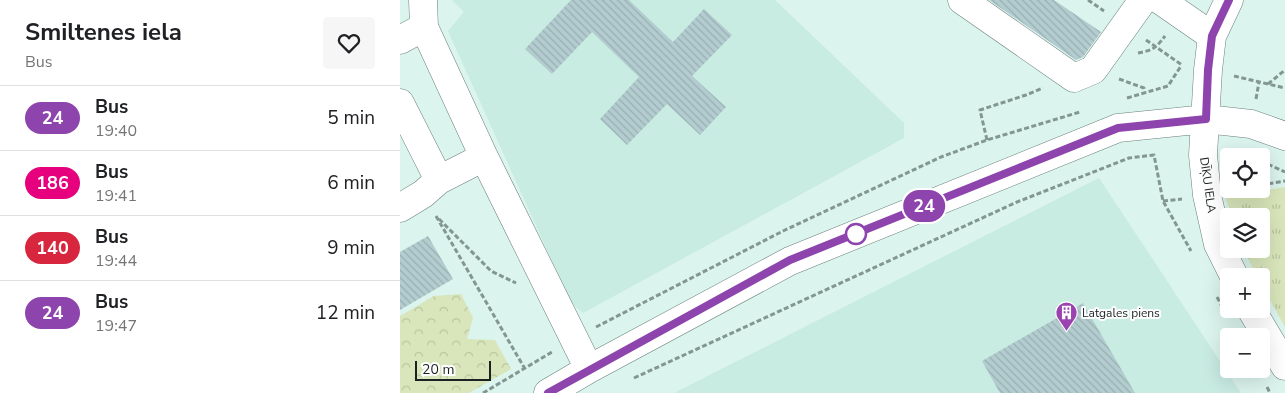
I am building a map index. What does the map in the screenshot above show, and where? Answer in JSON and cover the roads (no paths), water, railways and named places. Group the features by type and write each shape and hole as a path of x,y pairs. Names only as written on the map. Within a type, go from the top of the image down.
{"street":[{"path":"423,0 424,27 484,157 590,369"},
{"path":"962,0 1074,78 1093,70 1143,0"},
{"path":"1160,0 1212,36"},
{"name":"DĪĶU IELA","path":"1229,0 1212,36 1203,155 1207,195 1218,244 1230,268"},
{"path":"400,40 424,27"},
{"path":"400,103 439,180"},
{"path":"548,393 790,260 1118,128 1206,119 1251,124 1285,136"},
{"path":"400,208 424,194 439,180 484,157"},
{"path":"1257,318 1285,366"}],"place":[{"name":"Latgales piens","path":"1066,332"}]}
